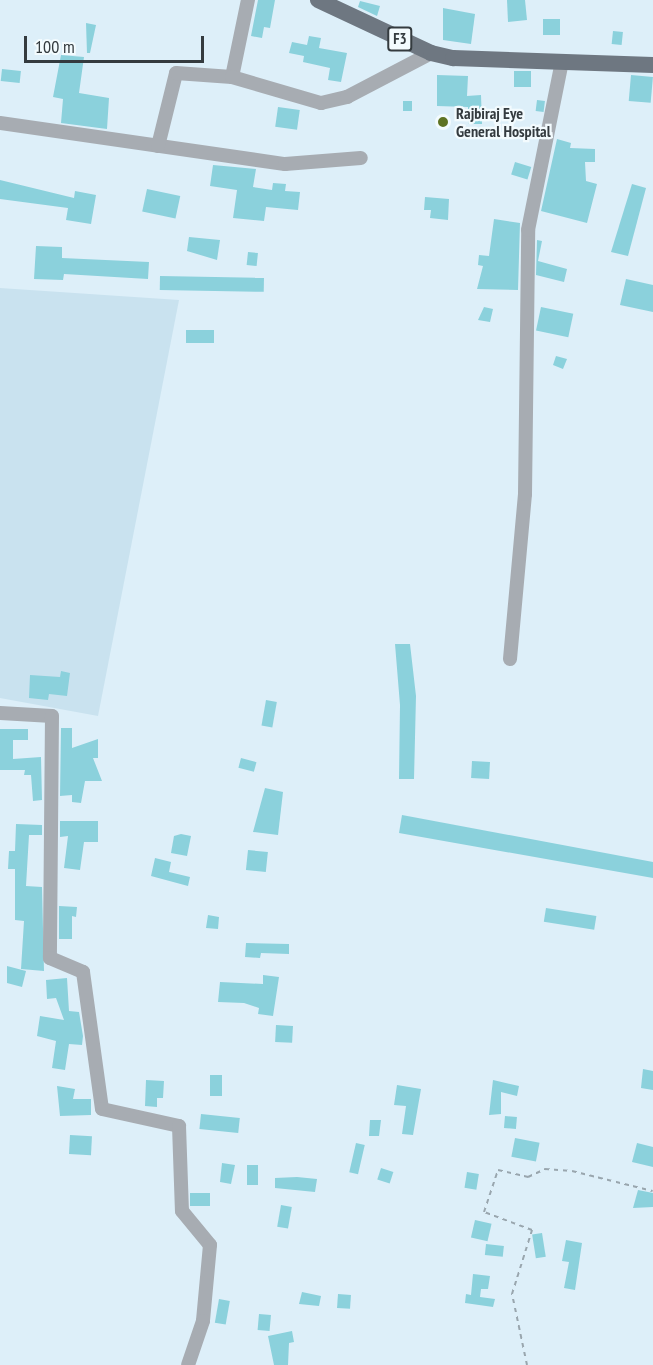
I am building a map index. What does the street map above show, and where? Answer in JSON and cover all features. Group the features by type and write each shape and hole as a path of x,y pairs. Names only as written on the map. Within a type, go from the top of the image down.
{"main road":[{"name":"F3","path":"318,0 431,54 486,59 653,65"}],"street":[{"path":"232,77 248,0"},
{"path":"158,146 176,73 232,77 321,103 347,97 431,54"},
{"path":"510,659 525,495 528,230 562,62"},
{"path":"0,123 285,164 361,158"},
{"path":"0,712 52,716 51,958 83,972 102,1109 179,1126 182,1211 210,1245 203,1321 188,1365"}],"path":[{"path":"527,1365 512,1294 532,1230 484,1212 498,1170 528,1177 545,1169 572,1171 653,1191"}],"shaded area":[{"path":"0,288 179,300 98,716 0,698"}],"building":[{"path":"258,0 275,0 270,28 264,27 262,38 251,36"},
{"path":"507,0 525,0 527,20 508,22"},
{"path":"360,1 380,6 377,16 358,7"},
{"path":"443,8 475,14 471,44 443,40"},
{"path":"543,19 560,19 560,35 543,35"},
{"path":"86,23 96,25 90,53 87,53"},
{"path":"613,31 623,32 622,45 612,44"},
{"path":"309,36 321,38 319,48 347,53 341,82 328,80 330,68 303,62 304,56 289,53 292,42 307,45"},
{"path":"61,55 84,57 79,93 109,98 107,129 61,123 63,99 53,97"},
{"path":"2,69 21,71 20,83 1,81"},
{"path":"514,71 531,71 531,87 514,87"},
{"path":"437,75 468,76 467,96 481,95 482,124 468,124 468,107 437,106"},
{"path":"631,75 653,77 651,103 629,101"},
{"path":"537,100 545,101 544,112 536,111"},
{"path":"403,101 412,101 412,111 403,111"},
{"path":"278,107 300,110 297,130 275,127"},
{"path":"557,139 571,143 570,148 595,149 595,162 585,162 586,181 597,184 587,223 541,211"},
{"path":"515,162 531,167 527,179 511,174"},
{"path":"213,165 256,169 253,187 272,190 273,183 286,184 285,191 300,192 298,210 266,207 264,221 233,218 237,190 210,186"},
{"path":"0,180 74,198 75,191 96,195 91,224 66,220 68,208 0,199"},
{"path":"632,184 646,188 628,256 611,252"},
{"path":"147,189 180,196 175,219 142,211"},
{"path":"425,197 449,199 448,220 430,218 431,210 424,210"},
{"path":"494,219 520,223 518,290 477,289 483,266 478,265 479,255 489,256"},
{"path":"189,237 220,240 217,260 187,251"},
{"path":"537,240 542,241 538,261 567,269 564,282 536,275"},
{"path":"36,246 62,247 62,258 149,262 148,279 64,274 63,280 34,279"},
{"path":"248,252 258,253 257,266 247,265"},
{"path":"160,276 264,278 264,292 160,290"},
{"path":"626,279 653,285 653,312 620,305"},
{"path":"484,307 493,309 490,322 478,320"},
{"path":"541,307 573,314 568,337 536,330"},
{"path":"186,330 214,330 214,343 186,343"},
{"path":"556,356 567,359 563,369 553,365"},
{"path":"395,644 410,644 416,696 414,779 399,779 400,705"},
{"path":"61,671 70,673 67,696 49,694 48,700 29,698 30,675 60,677"},
{"path":"266,700 277,702 272,728 261,726"},
{"path":"61,728 72,728 72,748 98,739 98,758 93,758 102,781 85,781 81,803 72,802 72,795 60,796"},
{"path":"0,729 28,729 28,740 13,740 13,759 41,757 42,800 33,801 31,775 24,775 25,770 0,770"},
{"path":"241,758 256,762 254,772 238,768"},
{"path":"472,761 490,762 489,779 471,778"},
{"path":"265,788 283,792 278,835 253,832"},
{"path":"402,815 653,862 653,878 399,833"},
{"path":"60,821 98,821 98,842 84,842 80,870 64,868 68,836 60,837"},
{"path":"16,824 42,825 42,835 29,835 26,886 42,887 44,971 21,969 24,921 15,920 15,869 8,869 9,851 15,851"},
{"path":"181,834 191,836 187,856 171,853 174,836"},
{"path":"248,850 268,852 266,872 246,870"},
{"path":"155,858 171,862 169,872 190,877 188,886 151,876"},
{"path":"59,906 77,907 76,917 72,916 72,939 59,939"},
{"path":"546,908 596,916 594,930 544,922"},
{"path":"208,915 219,917 218,929 206,928"},
{"path":"246,943 289,944 289,954 261,953 260,958 245,957"},
{"path":"7,966 26,971 22,987 7,983"},
{"path":"263,975 279,977 273,1016 258,1014 259,1008 244,1003 218,1002 220,982 263,984"},
{"path":"67,978 69,1011 79,1012 83,1036 82,1045 69,1044 65,1070 52,1068 56,1041 37,1036 40,1016 64,1020 56,998 47,999 46,980"},
{"path":"276,1025 293,1026 292,1043 275,1042"},
{"path":"643,1069 653,1071 653,1090 641,1088"},
{"path":"210,1075 222,1075 222,1096 210,1096"},
{"path":"146,1080 164,1081 163,1098 157,1098 157,1107 145,1106"},
{"path":"493,1080 519,1086 517,1096 501,1092 501,1114 489,1115"},
{"path":"397,1085 421,1089 413,1135 402,1134 406,1106 394,1105"},
{"path":"57,1086 75,1089 73,1099 91,1099 91,1115 60,1116"},
{"path":"201,1114 240,1118 238,1133 199,1129"},
{"path":"505,1116 517,1117 516,1129 504,1128"},
{"path":"370,1120 381,1120 379,1136 369,1136"},
{"path":"70,1135 92,1136 91,1155 69,1154"},
{"path":"515,1138 540,1143 536,1161 511,1157"},
{"path":"356,1143 365,1145 358,1174 349,1172"},
{"path":"637,1143 653,1147 653,1167 632,1162"},
{"path":"222,1163 235,1165 231,1184 220,1182"},
{"path":"247,1165 258,1165 258,1185 247,1185"},
{"path":"381,1168 393,1172 390,1183 377,1179"},
{"path":"467,1172 479,1174 476,1190 464,1188"},
{"path":"275,1178 317,1179 315,1192 275,1188"},
{"path":"638,1190 653,1193 653,1207 633,1208"},
{"path":"190,1193 210,1193 210,1206 190,1206"},
{"path":"281,1205 292,1207 288,1229 277,1227"},
{"path":"475,1220 492,1224 488,1241 471,1238"},
{"path":"542,1233 546,1257 536,1258 532,1235"},
{"path":"566,1240 582,1243 575,1290 564,1288 569,1262 562,1261"},
{"path":"486,1244 504,1246 503,1257 485,1255"},
{"path":"473,1274 490,1276 488,1289 481,1289 480,1297 495,1299 493,1307 465,1303 466,1294 471,1295"},
{"path":"302,1292 321,1296 319,1306 299,1304"},
{"path":"338,1294 351,1295 350,1309 337,1308"},
{"path":"219,1299 230,1301 226,1325 215,1323"},
{"path":"259,1314 271,1315 270,1331 258,1330"},
{"path":"292,1331 294,1342 289,1343 288,1365 274,1365 268,1336"}],"place":[{"name":"Rajbiraj Eye General Hospital","path":"443,122"}]}
